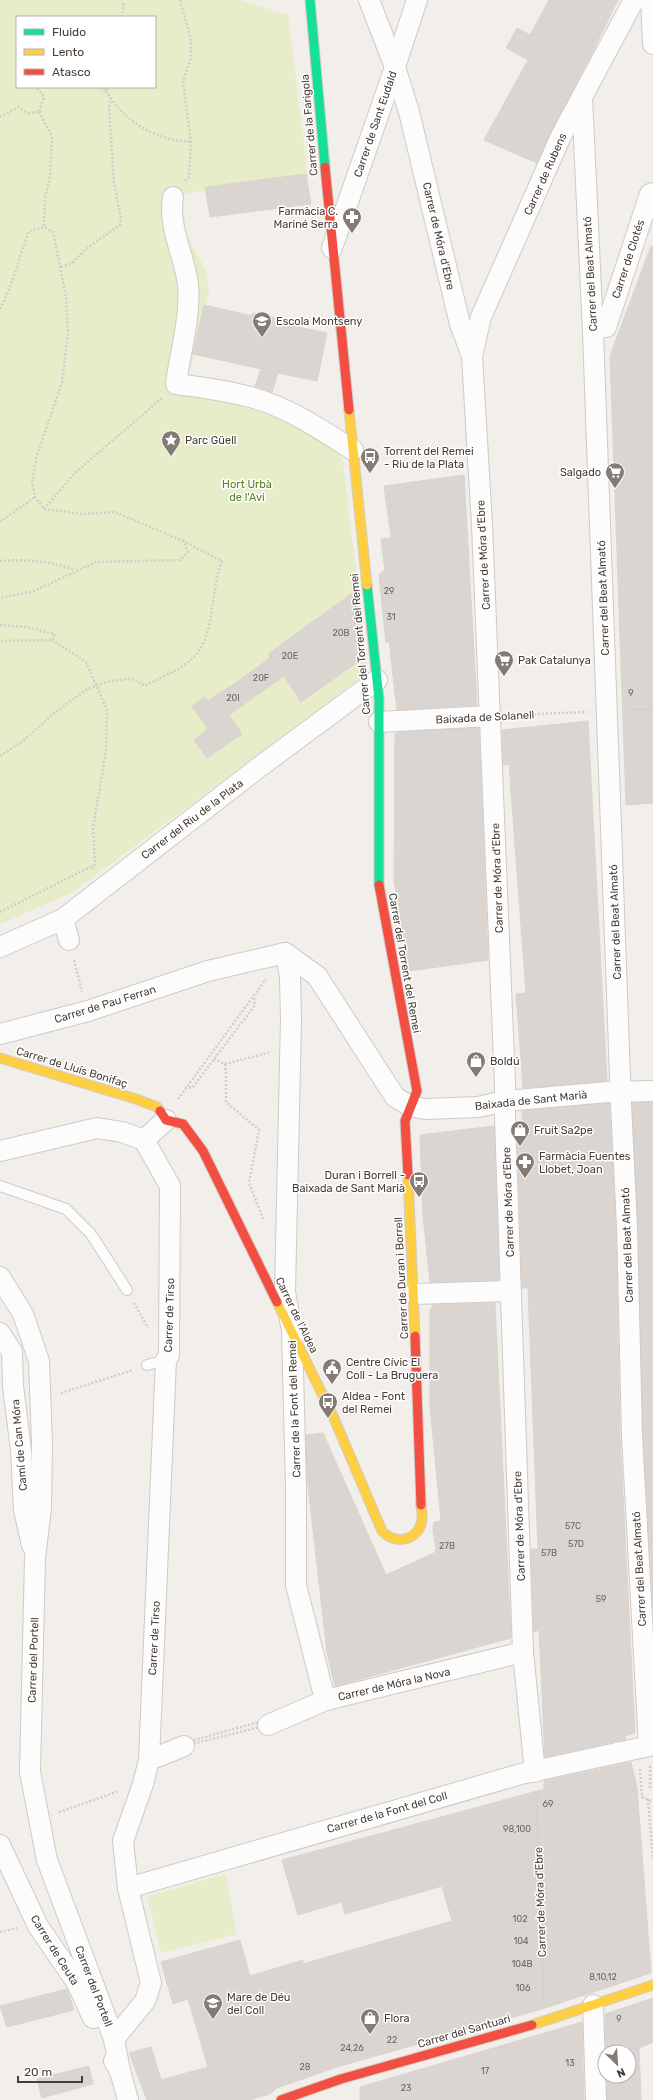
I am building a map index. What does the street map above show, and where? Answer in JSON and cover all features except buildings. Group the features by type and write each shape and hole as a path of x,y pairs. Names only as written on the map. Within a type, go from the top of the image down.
{"street":[{"name":"Carrer de la Farigola","path":"310,0 332,248"},
{"name":"Carrer de Móra d'Ebre","path":"369,0 395,67 409,112 460,324 472,356 482,525 490,716 505,1102 523,1652 535,1780"},
{"name":"Carrer de Sant Eudald","path":"332,248 417,0"},
{"name":"Carrer de Rubens","path":"472,356 481,317 561,136 634,0"},
{"path":"651,0 653,44"},
{"name":"Carrer del Beat Almató","path":"582,97 593,332 627,1227 632,1435 649,1755"},
{"name":"Carrer de Clotés","path":"606,327 650,194 653,193"},
{"path":"173,197 171,210 175,236 188,283 189,302 176,384 247,396 273,405 317,427 353,450"},
{"name":"Carrer del Torrent del Remei","path":"332,248 377,680 379,722 378,880 417,1091 410,1106"},
{"name":"Carrer del Riu de la Plata","path":"0,947 63,918 245,778 377,680"},
{"name":"Baixada de Solanell","path":"379,722 490,716"},
{"path":"63,918 69,940"},
{"path":"285,953 317,976 395,1097 410,1106"},
{"name":"Carrer de Pau Ferran","path":"0,1034 88,1011 208,971 285,953"},
{"name":"Carrer de la Font del Remei","path":"285,953 290,976 291,1019 285,1292 292,1331 296,1487 296,1585 326,1700"},
{"name":"Carrer de Lluís Bonifaç","path":"0,1058 136,1099 156,1107 166,1120"},
{"name":"Baixada de Sant Marià","path":"410,1106 425,1109 466,1108 505,1102 608,1092 653,1091"},
{"name":"Carrer de Duran i Borrell","path":"410,1106 405,1121 414,1294 422,1522"},
{"path":"0,1151 97,1128 122,1132 144,1140 166,1120"},
{"name":"Carrer de l'Aldea","path":"166,1120 183,1124 203,1151 333,1416 384,1535 390,1539 405,1539 420,1530 422,1522"},
{"name":"Carrer de Tirso","path":"114,2039 145,2001 151,1983 128,1888 124,1841 143,1784 148,1760 166,1360 169,1355 170,1186 144,1140"},
{"name":"Carrer del Portell","path":"0,1277 23,1314 39,1361 46,1399 41,1508 35,1558 30,1772 47,1860 114,2039"},
{"path":"414,1294 511,1291"},
{"name":"Camí de Can Móra","path":"0,1333 12,1352 13,1386 21,1450 24,1510 35,1558"},
{"name":"Carrer de Móra la Nova","path":"268,1725 326,1700 523,1652"},
{"path":"157,1757 184,1746"},
{"name":"Carrer de la Font del Coll","path":"128,1888 521,1774 535,1780 649,1755"},
{"name":"Carrer de Ceuta","path":"0,1845 38,1926 77,1983 104,2042 120,2071 128,2100"},
{"name":"Carrer del Santuari","path":"281,2100 341,2079 593,2005 653,1985"},
{"path":"593,2005 596,2100"},
{"path":"114,2039 120,2071"}],"lane":[{"path":"0,1186 66,1209 91,1234 127,1290"},
{"path":"147,1365 166,1360"}],"path":[{"path":"173,197 188,177 191,142 183,82 191,58 191,40 180,0"},
{"path":"122,16 124,1"},
{"path":"37,88 44,97 39,112 52,136 50,176 45,198 44,227"},
{"path":"98,88 106,91 130,119 153,134 176,141 191,142"},
{"path":"106,91 109,88"},
{"path":"61,268 72,263 86,249 120,225 121,219 114,183 109,107 111,98"},
{"path":"0,117 18,107 28,113 39,112"},
{"path":"0,309 9,293 18,259 29,231 44,227 54,232 66,296 68,334 62,382 37,456 32,482 35,498 44,509 83,514 115,512 183,541 222,561 216,576 208,633 200,650 190,661 145,686 134,679 126,679 86,690 53,714 23,741 0,756"},
{"path":"44,509 76,472 176,384"},
{"path":"0,522 35,498"},
{"path":"0,598 34,591 74,570 96,562 180,560 188,552 183,541"},
{"path":"0,560 41,561 58,564 74,570"},
{"path":"0,625 26,628 55,634 52,640"},
{"path":"0,641 52,640 86,662 107,710 106,750 93,828 95,864 0,912"},
{"path":"626,710 653,709"},
{"name":"Baixada de Solanell","path":"490,716 591,712"},
{"path":"69,940 88,1011"},
{"path":"178,1100 185,1088 254,997 256,1005 193,1087 185,1088"},
{"path":"214,1059 224,1064 271,1052"},
{"path":"224,1064 226,1074 226,1102 259,1130 249,1183 265,1223"},
{"path":"127,1290 149,1329"},
{"path":"46,1399 147,1365"},
{"path":"184,1746 187,1742 266,1720 268,1725"},
{"path":"649,1755 650,1788"},
{"path":"640,1766 642,1797 653,1802"},
{"name":"Carrer de Móra d'Ebre","path":"535,1780 544,2001"},
{"path":"59,1812 116,1792"},
{"path":"648,1800 653,1797"},
{"path":"648,1800 653,1860"},
{"name":"Carrer de Ceuta","path":"0,1932 19,1927"}],"green space":[{"name":"Parc Güell","path":"0,0 240,0 288,15 308,177 181,194 187,235 205,269 209,292 189,376 189,390 294,423 339,453 343,462 368,672 72,893 0,924"},
{"path":"226,1874 237,1934 161,1953 147,1896"}],"traffic: fast":[{"path":"310,0 325,167"},
{"path":"367,585 379,699 379,885"}],"traffic: slow":[{"path":"349,410 367,585"},
{"path":"0,1058 136,1099 157,1107 160,1111"},
{"path":"408,1175 415,1336"},
{"path":"277,1302 333,1416 382,1531 392,1538 398,1539 409,1538 414,1535 422,1522 421,1505"},
{"path":"532,2025 653,1985"}],"traffic: jam":[{"path":"325,167 349,410"},
{"path":"379,885 417,1091 405,1121 408,1175"},
{"path":"160,1111 166,1120 183,1124 203,1151 277,1302"},
{"path":"415,1336 421,1505"},
{"path":"281,2100 341,2079 532,2025"}],"place":[{"name":"Farmàcia C. Mariné Serra","path":"352,234"},
{"name":"Escola Montseny","path":"262,338"},
{"name":"Parc Güell","path":"171,457"},
{"name":"Torrent del Remei - Riu de la Plata","path":"370,474"},
{"name":"Salgado","path":"615,489"},
{"name":"Pak Catalunya","path":"504,677"},
{"name":"Boldú","path":"476,1078"},
{"name":"Fruit Sa2pe","path":"520,1147"},
{"name":"Farmàcia Fuentes Llobet, Joan","path":"525,1179"},
{"name":"Duran i Borrell - Baixada de Sant Marià","path":"419,1198"},
{"name":"Centre Cívic El Coll - La Bruguera","path":"332,1385"},
{"name":"Aldea - Font del Remei","path":"328,1419"},
{"name":"Mare de Déu del Coll","path":"213,2020"},
{"name":"Flora","path":"370,2035"}],"park label":[{"name":"Hort Urbà de l'Avi","path":"247,490"}]}
